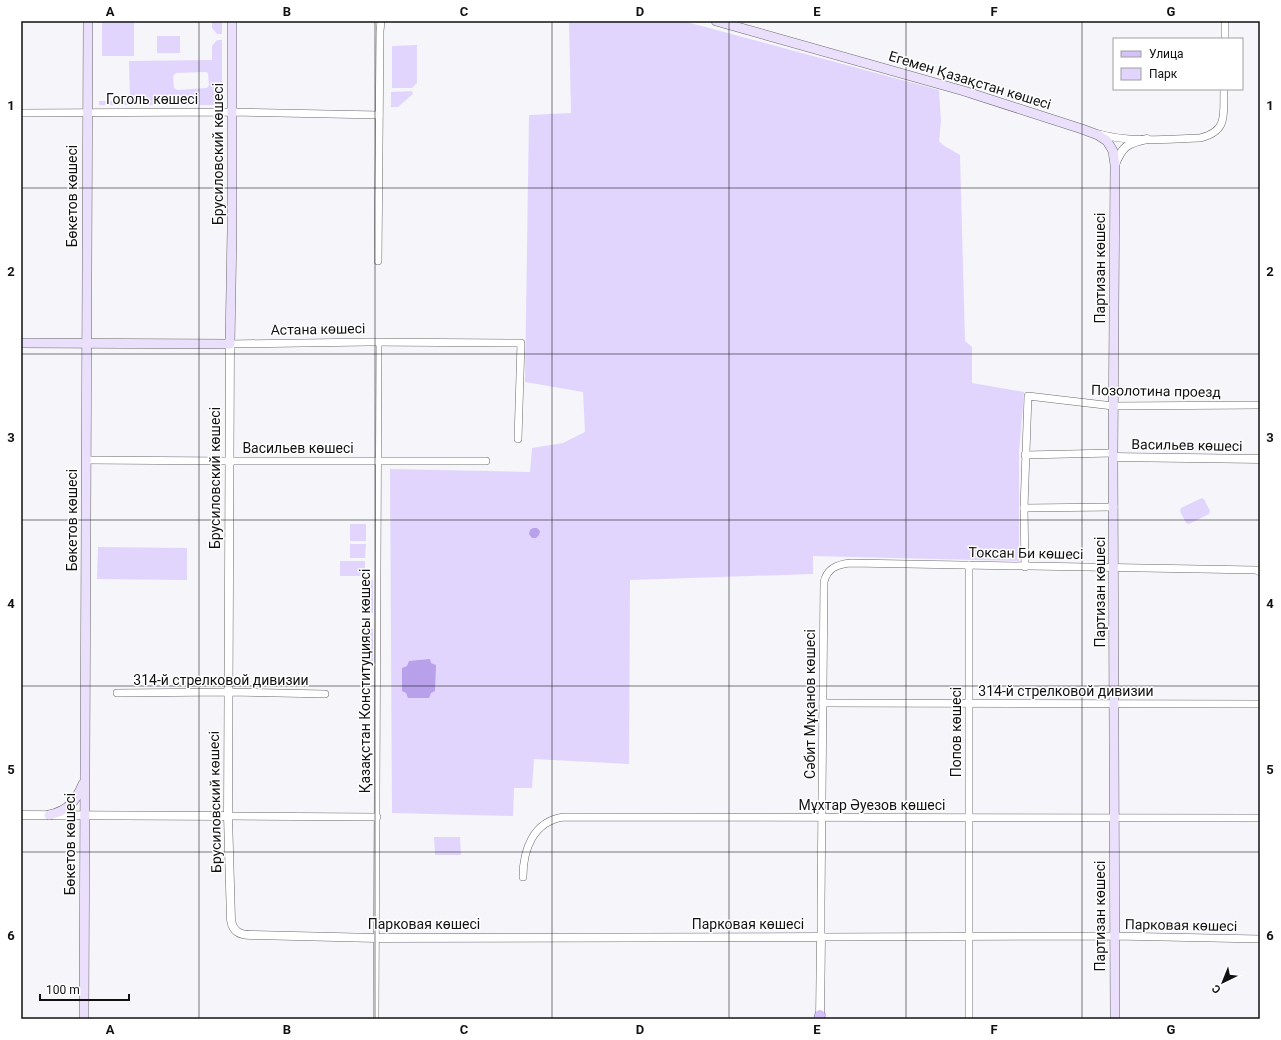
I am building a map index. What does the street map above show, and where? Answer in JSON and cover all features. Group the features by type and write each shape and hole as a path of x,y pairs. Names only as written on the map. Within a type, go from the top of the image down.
{"main road":[{"name":"Бөкетов көшесі","path":"84,1019 88,21"},
{"name":"Брусиловский көшесі","path":"230,344 233,112 232,21"},
{"name":"Егемен Қазақстан көшесі","path":"716,21 964,91 1090,131"},
{"name":"Партизан көшесі","path":"1090,131 1102,136 1110,144 1114,151 1115,165 1113,406 1115,1019"},
{"name":"Астана көшесі","path":"21,343 230,344"},
{"path":"49,815 60,812 70,805 79,793 85,779"}],"street":[{"path":"1224,38 1225,21"},
{"path":"378,261 380,23"},
{"name":"Егемен Қазақстан көшесі","path":"1090,131 1113,137 1147,139 1200,138 1212,134 1218,130 1223,120 1224,90"},
{"name":"Гоголь көшесі","path":"21,113 233,112 379,115"},
{"path":"1115,165 1121,151 1125,147 1130,143 1147,139"},
{"name":"Астана көшесі","path":"230,344 379,342 521,343 518,439"},
{"name":"Қазақстан Конституциясы көшесі","path":"376,1019 379,342"},
{"name":"Брусиловский көшесі","path":"230,344 228,816 231,920 233,928 237,932"},
{"name":"Позолотина проезд","path":"1025,455 1028,396 1113,406 1260,405"},
{"path":"1025,455 1025,567"},
{"name":"Васильев көшесі","path":"1025,455 1113,455 1260,459"},
{"name":"Васильев көшесі","path":"86,460 486,461"},
{"path":"1024,508 1114,507"},
{"name":"Токсан Би көшесі","path":"824,582 831,570 836,566 845,563 1256,570 1260,572"},
{"name":"Попов көшесі","path":"969,565 969,1019"},
{"name":"Сәбит Мұқанов көшесі","path":"820,1018 822,937 824,582"},
{"name":"314-й стрелковой дивизии","path":"117,693 228,692 324,694"},
{"name":"314-й стрелковой дивизии","path":"823,703 1260,704"},
{"path":"21,814 377,817"},
{"name":"Мұхтар Әуезов көшесі","path":"523,877 524,857 532,838 545,823 559,818 1260,818"},
{"name":"Парковая көшесі","path":"237,932 250,935 376,938 1114,936 1260,939"}],"green space":[{"path":"102,21 134,21 134,56 102,56"},
{"path":"212,21 222,21 222,34 217,34 212,28"},
{"path":"569,21 683,21 939,90 941,121 939,141 960,155 965,341 972,347 972,383 1024,392 1019,452 1019,561 813,556 813,574 630,580 629,764 534,759 532,788 514,788 513,816 392,813 390,469 530,472 532,448 563,443 585,432 583,392 525,382 529,115 571,113"},
{"path":"157,36 180,36 180,53 157,53"},
{"path":"217,40 222,40 222,105 99,105 99,101 130,101 129,61 212,60 212,46","holes":["176,73 208,73 209,85 207,88 177,90 174,88 173,76"]},
{"path":"417,45 417,83 412,88 392,88 392,46"},
{"path":"412,91 413,94 398,107 391,107 391,92"},
{"path":"1202,498 1210,511 1209,514 1189,524 1186,523 1180,511 1181,508"},
{"path":"350,524 366,524 366,541 350,541"},
{"path":"350,544 366,544 365,558 350,558"},
{"path":"98,547 187,548 187,580 97,579"},
{"path":"340,561 365,561 365,576 340,576"},
{"path":"369,580 373,580 373,613 369,613"},
{"path":"369,629 373,629 373,661 369,661"},
{"path":"434,837 460,837 461,855 435,855"}],"shaded area":[{"path":"537,528 540,531 536,538 532,538 529,534 530,530"},
{"path":"430,659 431,663 436,665 435,691 431,693 429,698 408,698 406,693 402,691 402,668 407,666 409,661"}]}
